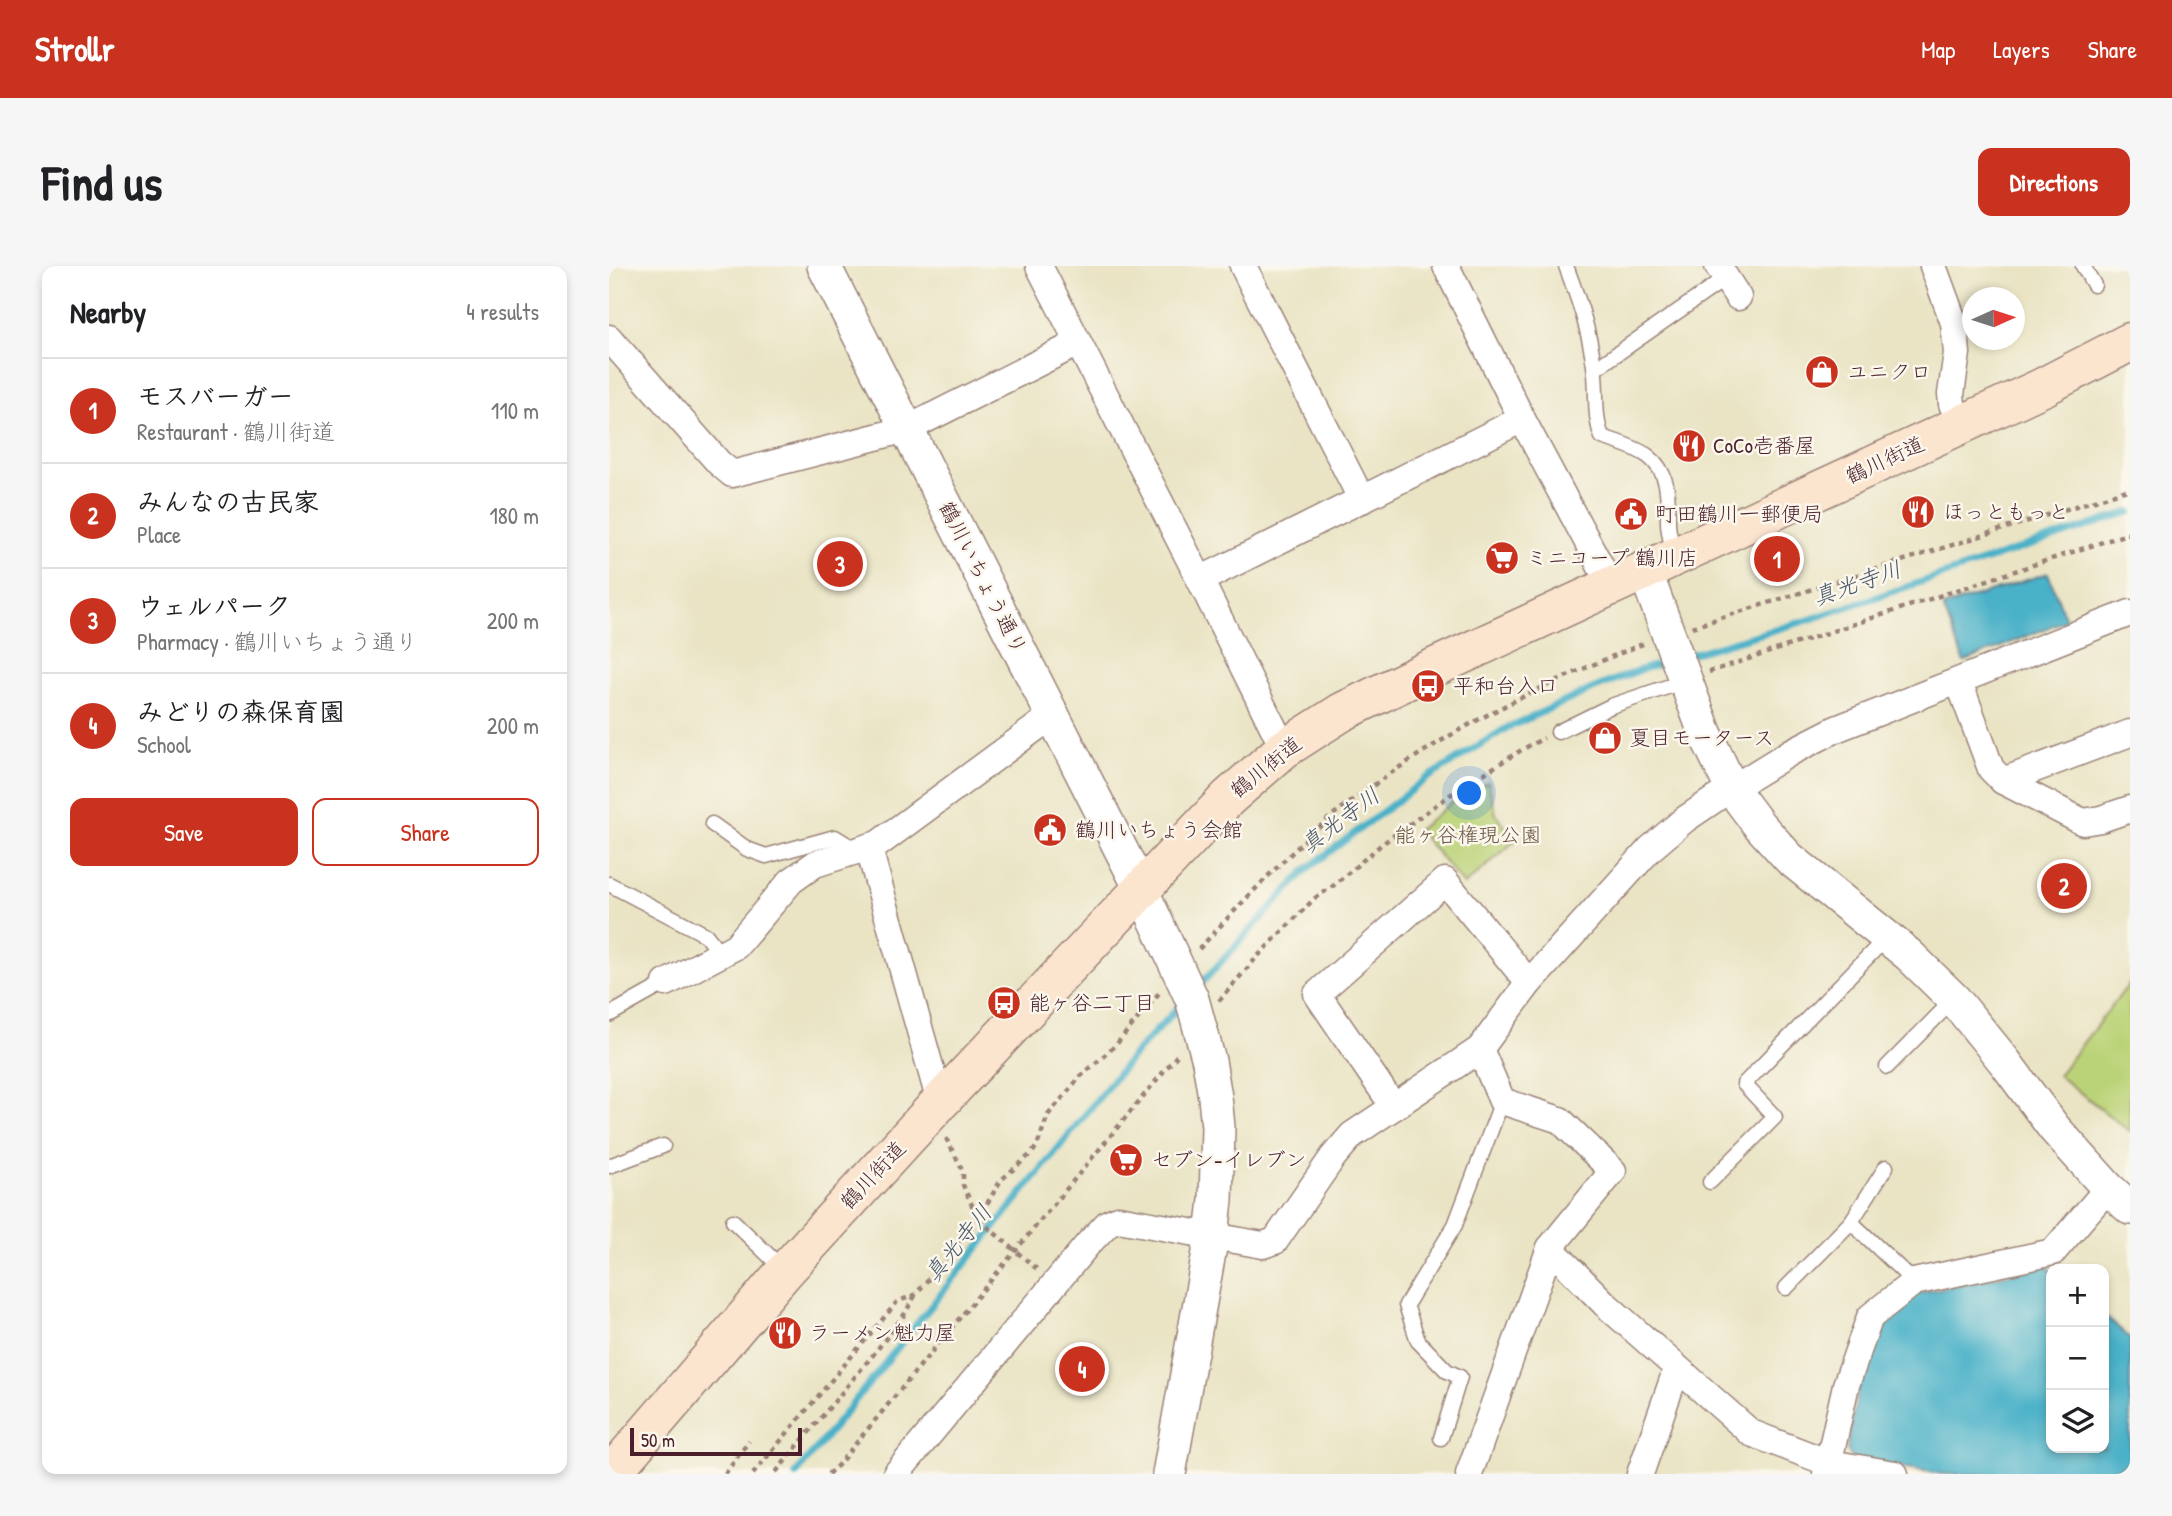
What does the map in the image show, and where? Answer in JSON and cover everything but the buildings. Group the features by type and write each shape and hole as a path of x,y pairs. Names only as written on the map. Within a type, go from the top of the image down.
{"main road":[{"name":"鶴川街道","path":"611,1474 785,1271 940,1102 1228,797 1284,749 1342,712 2043,387 2130,342"}],"street":[{"name":"鶴川いちょう通り","path":"824,266 1142,890 1174,983 1200,1023 1214,1089 1218,1127 1216,1200 1212,1236 1168,1474"},
{"path":"1038,266 1284,749"},
{"path":"1243,266 1362,500"},
{"path":"1446,266 1611,586"},
{"path":"1933,266 1954,323 1957,353 1951,394 1952,404 1961,425"},
{"path":"609,338 719,463 732,474 907,429 1077,343"},
{"path":"1200,580 1523,419"},
{"path":"1660,564 1670,637 1693,675 1706,733 1732,789 1759,825 1789,858 1909,955 1954,999 2054,1128 2119,1198 2053,1252 1914,1282 1870,1317 1846,1385 1827,1469"},
{"path":"897,1474 1108,1223 1118,1219 1263,1245 1275,1241 1345,1142 1480,1049 1529,983 1650,849 1684,820 1791,752 1836,729 2130,613"},
{"path":"1959,682 1991,769 2003,781 2084,821 2101,819 2130,809"},
{"path":"666,984 736,946 791,881 815,863 878,844 1053,715"},
{"path":"2003,781 2130,733"},
{"path":"864,850 940,1102"},
{"path":"1394,1107 1317,994 1445,881 1529,983"},
{"path":"1469,1474 1550,1248 1613,1171 1560,1120 1502,1101 1480,1049"},
{"path":"1550,1248 1605,1304 1751,1433 1827,1469 1895,1474"},
{"path":"1640,1474 1677,1368"}],"lane":[{"path":"1566,266 1584,313 1595,369 1598,426 1602,437 1647,456 1660,469 1666,482 1668,525 1660,564"},
{"path":"2083,266 2094,285"},
{"path":"1595,369 1728,280"},
{"path":"1558,732 1611,706 1693,675"},
{"path":"712,824 747,849 766,856 835,837 864,850"},
{"path":"609,884 706,935 720,953"},
{"path":"1710,1182 1775,1117 1744,1084 1887,937"},
{"path":"609,1015 666,984"},
{"path":"1887,1067 1954,999"},
{"path":"1441,1438 1460,1377 1447,1371 1418,1341 1406,1305 1455,1226 1502,1101"},
{"path":"609,1167 663,1146"},
{"path":"1786,1288 1851,1222 1886,1167"},
{"path":"733,1221 785,1271"},
{"path":"1851,1222 1914,1282"}],"path":[{"path":"1199,950 1253,891 1336,813 1453,733 1506,705 1594,664 1670,637 2130,489"},
{"path":"1693,675 2130,533"},
{"path":"828,1474 1015,1251 1200,1023 1257,957 1315,898 1382,844 1450,795 1523,749 1558,732"},
{"path":"776,1472 873,1355 904,1315 916,1294 978,1219 1001,1180 1037,1146 1048,1115 1081,1076 1115,1045 1174,983"},
{"path":"940,1102 946,1137 964,1171 963,1185 978,1219 1055,1284"},
{"path":"753,1474 897,1302 916,1294"},
{"path":"726,1474 749,1441"}],"green space":[{"name":"能ヶ谷権現公園","path":"1488,782 1496,814 1515,841 1464,885 1418,830 1451,803"},
{"path":"2130,983 2130,1132 2058,1075"}],"water":[{"path":"2048,573 2066,620 1964,662 1943,607"},
{"path":"2046,1266 2046,1453 2109,1453 2109,1319 2130,1338 2130,1461 2107,1474 1943,1474 1853,1459 1847,1450 1865,1352 1876,1323 1904,1296"}],"waterway":[{"name":"真光寺川","path":"1684,656 1805,621 2130,512"},
{"name":"真光寺川","path":"1197,988 1307,869 1426,779 1505,729 1590,690 1670,661"},
{"name":"真光寺川","path":"796,1474 1130,1059 1184,1001"}],"place":[{"name":"ユニクロ","path":"1822,372"},
{"name":"CoCo壱番屋","path":"1689,446"},
{"name":"ほっともっと","path":"1918,512"},
{"name":"町田鶴川一郵便局","path":"1631,514"},
{"name":"ミニコープ 鶴川店","path":"1502,558"},
{"name":"モスバーガー","path":"1777,559"},
{"name":"ウェルパーク","path":"840,564"},
{"name":"平和台入口","path":"1428,686"},
{"name":"夏目モータース","path":"1605,738"},
{"name":"鶴川いちょう会館","path":"1050,830"},
{"name":"みんなの古民家","path":"2064,886"},
{"name":"能ヶ谷二丁目","path":"1004,1003"},
{"name":"セブン-イレブン","path":"1126,1160"},
{"name":"ラーメン魁力屋","path":"785,1333"},
{"name":"みどりの森保育園","path":"1082,1369"}]}
